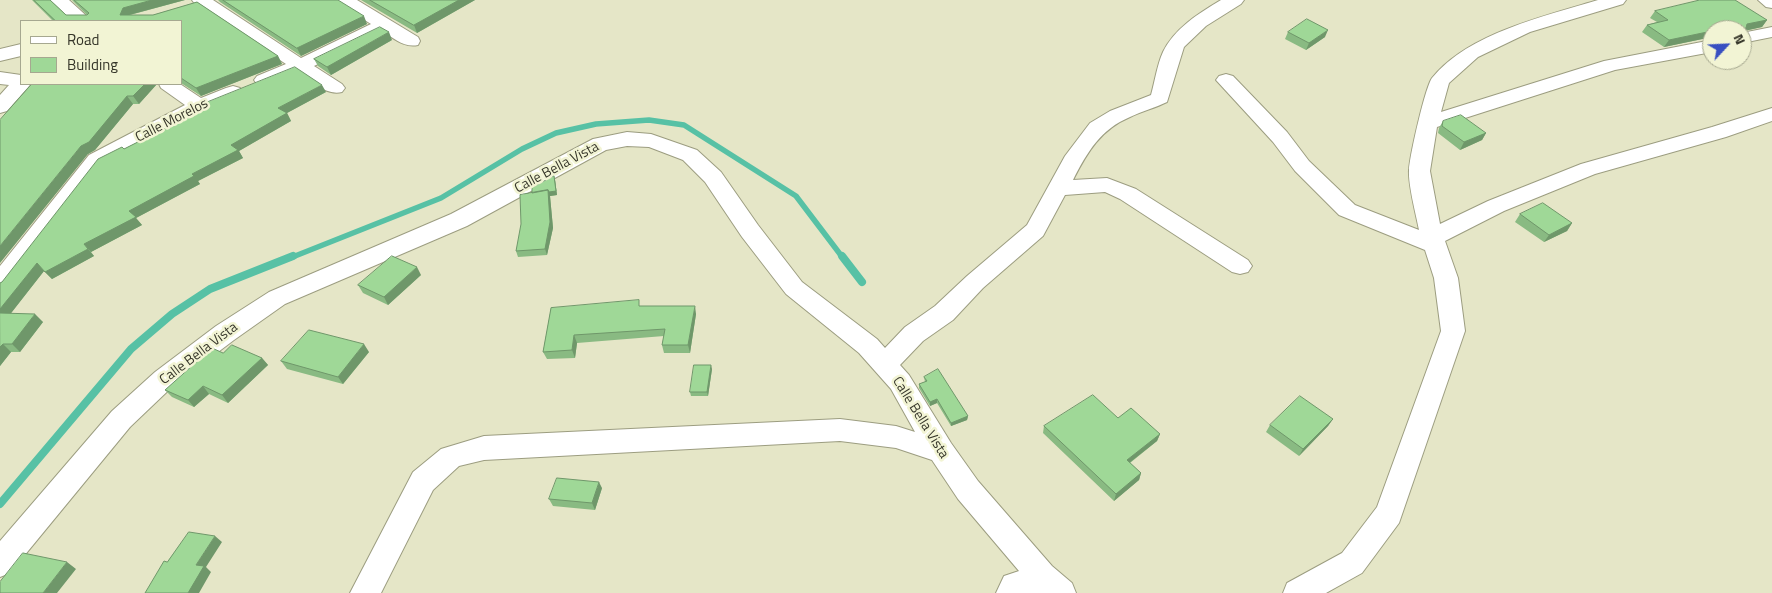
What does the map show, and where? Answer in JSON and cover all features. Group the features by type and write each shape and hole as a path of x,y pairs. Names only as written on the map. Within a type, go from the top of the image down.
{"street":[{"path":"59,0 82,20"},
{"path":"345,0 411,41"},
{"path":"885,364 914,334 944,313 975,282 1035,230 1082,144 1099,126 1115,115 1160,98 1166,71 1173,50 1178,42 1198,22 1235,0"},
{"path":"1298,593 1352,563 1389,514 1453,331 1446,278 1434,242 1419,171 1428,123 1440,81 1471,53 1524,28 1618,0"},
{"path":"1767,0 1772,3"},
{"path":"200,3 335,88"},
{"name":"Calle Morelos","path":"0,284 96,160 199,106 299,66 385,24"},
{"path":"1752,36 1772,32"},
{"path":"1428,123 1611,65 1702,48"},
{"path":"0,78 14,79 20,85 0,107"},
{"path":"1226,80 1280,137 1302,166 1347,210 1434,242"},
{"path":"169,85 199,106"},
{"path":"1434,242 1496,206 1588,169 1719,132 1772,114"},
{"name":"Calle Bella Vista","path":"0,563 121,419 164,379 277,298 459,220 600,144 627,139 651,141 690,155 713,177 794,288 868,346 900,382 941,452 968,490 1051,584"},
{"path":"1058,188 1106,185 1128,194 1240,266"},
{"path":"366,593 423,481 451,457 484,448 840,430 896,437 941,452"},
{"path":"1010,593 1015,586 1051,584"}],"building":[{"path":"34,0 50,0 66,15 87,15 89,13 74,0 152,0 123,8 120,15 153,15 197,2 278,56 196,88 182,79 182,20 55,20"},
{"path":"223,0 338,0 364,16 297,48"},
{"path":"370,0 459,0 414,25"},
{"path":"1700,0 1735,0 1767,20 1752,23 1752,20 1702,20 1702,33 1669,40 1647,25 1668,20 1655,11"},
{"path":"1307,19 1328,30 1309,43 1288,32"},
{"path":"380,27 389,32 327,67 314,59"},
{"path":"295,67 322,85 278,108 287,113 231,145 238,150 192,174 194,176 129,211 136,217 84,244 88,249 45,272 37,263 0,309 0,283 98,159 122,147 124,149 207,107 203,104"},
{"path":"31,85 144,85 133,96 127,96 89,142 81,146 0,246 0,120"},
{"path":"1461,115 1486,133 1464,142 1442,126 1443,121"},
{"path":"554,176 556,191 549,192 548,190 532,193 532,188"},
{"path":"548,190 550,222 545,249 516,251 521,224 520,195"},
{"path":"1543,203 1572,223 1549,235 1520,214"},
{"path":"392,256 417,267 384,297 358,285"},
{"path":"639,300 639,306 695,306 688,345 662,345 665,329 574,335 572,350 543,352 551,308"},
{"path":"0,313 35,314 12,344 3,344 0,347"},
{"path":"309,330 364,344 338,377 281,361"},
{"path":"232,345 262,358 222,395 203,386 188,400 165,390 212,348 223,353"},
{"path":"694,365 711,365 707,392 690,392"},
{"path":"938,369 968,416 951,423 937,399 930,402 919,384 927,381 924,377"},
{"path":"1093,395 1118,418 1131,408 1160,434 1127,460 1141,473 1116,494 1044,426"},
{"path":"1300,396 1333,419 1303,449 1270,425"},
{"path":"557,478 599,482 592,503 549,499"},
{"path":"189,532 215,536 196,565 204,566 188,593 145,593 164,561 167,562"},
{"path":"23,553 67,562 43,593 0,593 0,582"}],"waterway":[{"path":"290,258 441,198 522,149 556,133 596,124 649,120 684,125 796,196 843,258"},
{"path":"0,504 131,349 172,314 210,289 293,256"},
{"path":"842,256 862,282"}]}
